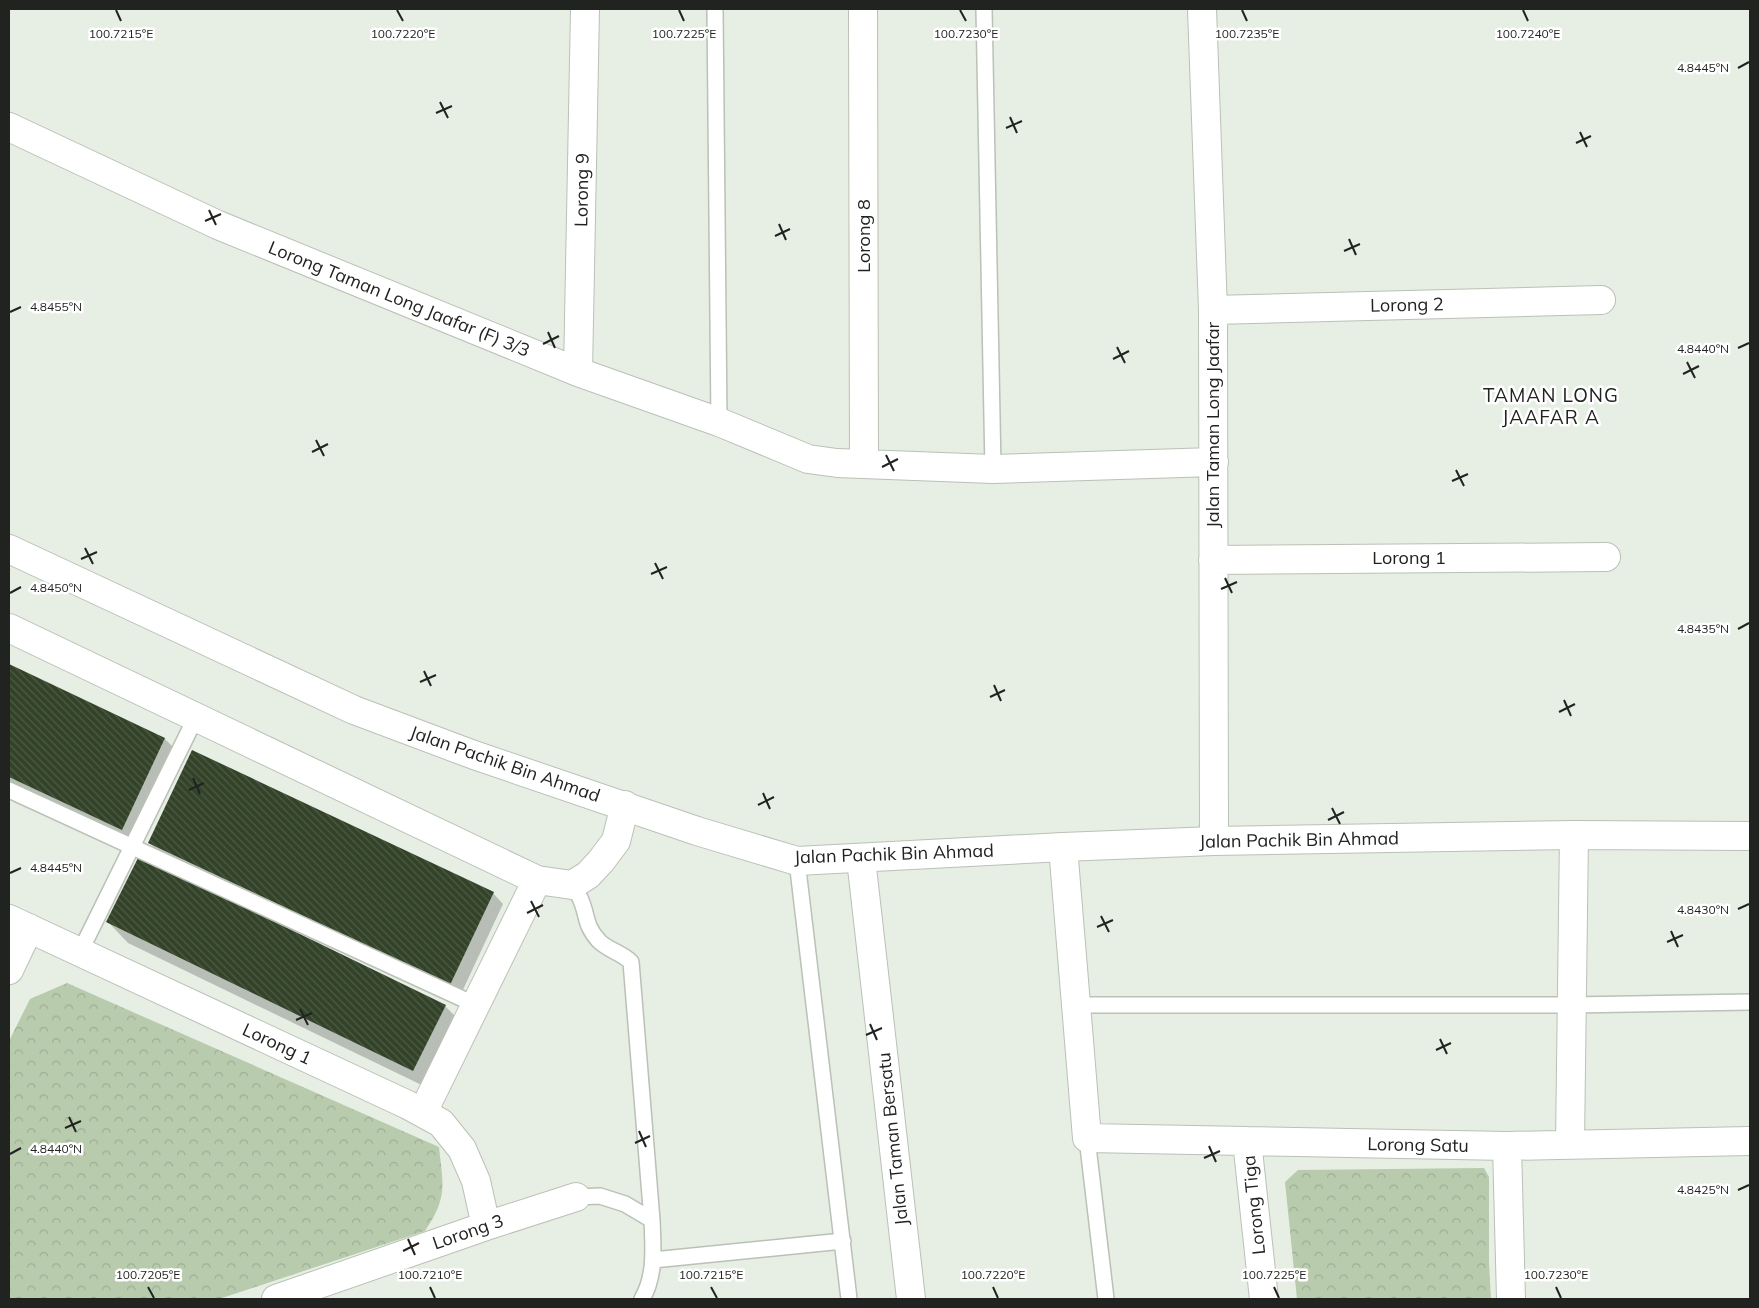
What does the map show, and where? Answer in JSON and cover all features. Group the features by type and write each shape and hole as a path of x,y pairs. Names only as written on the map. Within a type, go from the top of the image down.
{"street":[{"name":"Lorong 9","path":"578,372 585,9"},
{"name":"Lorong 8","path":"863,9 864,463"},
{"name":"Jalan Taman Long Jaafar","path":"1202,9 1213,310 1214,841"},
{"name":"Lorong Taman Long Jaafar (F) 3/3","path":"9,127 218,225 578,372 719,422 808,459 837,463 993,468 1214,462"},
{"name":"Lorong 2","path":"1213,310 1601,300"},
{"name":"Jalan Pachik Bin Ahmad","path":"9,549 354,710 474,756 625,805 697,831 797,861 1214,841 1574,835 1750,836"},
{"name":"Lorong 1","path":"1213,560 1606,557"},
{"path":"9,628 537,880 572,885 588,876 616,841 625,805"},
{"path":"1570,1144 1574,835"},
{"path":"1063,847 1087,1138"},
{"name":"Jalan Taman Bersatu","path":"861,859 911,1299"},
{"path":"424,1112 537,880"},
{"name":"Lorong 1","path":"19,924 424,1112 441,1123 462,1148 476,1181 486,1226"},
{"path":"9,970 19,924"},
{"name":"Lorong Satu","path":"1087,1138 1507,1146 1750,1141"},
{"name":"Lorong Tiga","path":"1247,1141 1264,1299"},
{"path":"1507,1146 1511,1299"},
{"name":"Lorong 3","path":"276,1299 486,1226 576,1197"}],"lane":[{"path":"715,9 719,422"},
{"path":"984,9 993,468"},
{"path":"80,952 196,717"},
{"path":"9,790 476,1005"},
{"path":"797,861 849,1299"},
{"path":"572,885 580,899 591,932 600,942 624,955 631,962 652,1220 653,1260 646,1292 642,1299"},
{"path":"1077,1005 1572,1005 1750,1002"},
{"path":"1087,1138 1106,1299"},
{"path":"576,1197 600,1196 625,1204 652,1220"},
{"path":"653,1260 843,1241"}],"green space":[{"path":"67,983 439,1147 442,1171 441,1200 425,1231 219,1299 9,1299 9,1041 30,999"},
{"path":"1484,1168 1489,1177 1491,1299 1297,1299 1285,1182 1298,1170"}],"building":[{"path":"9,664 165,738 122,830 9,777"},
{"path":"192,750 494,892 450,985 148,843"},
{"path":"139,856 446,1005 413,1071 106,922"}],"district":[{"name":"TAMAN LONG JAAFAR A","path":"1551,406"}]}
